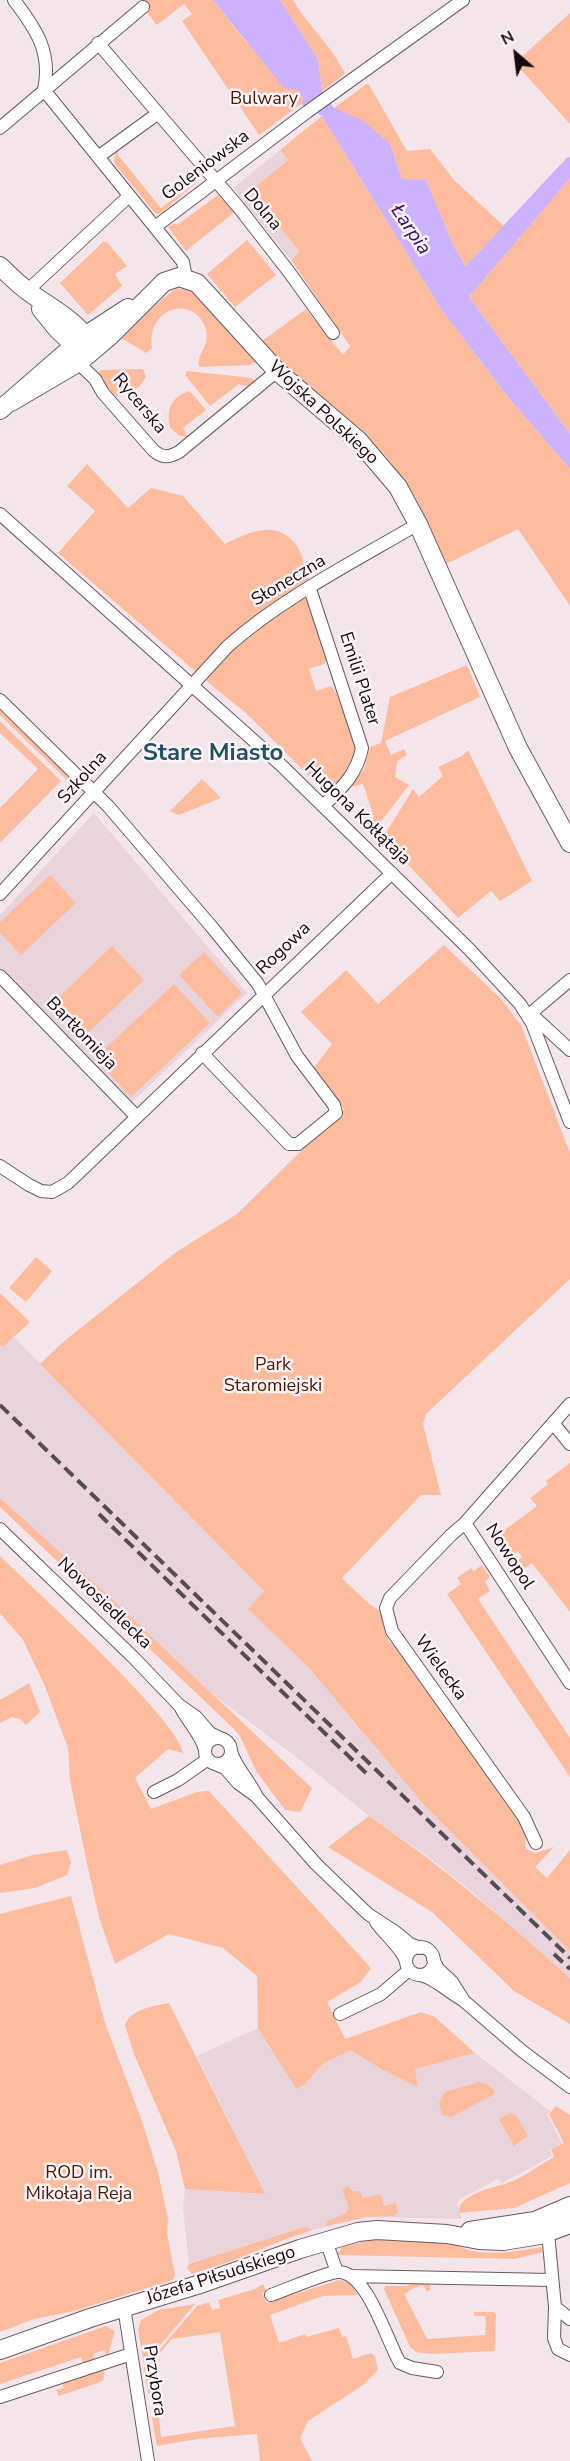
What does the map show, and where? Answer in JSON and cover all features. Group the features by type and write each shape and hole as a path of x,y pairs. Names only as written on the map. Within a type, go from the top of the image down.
{"street":[{"path":"14,0 41,42 47,75 44,90"},
{"name":"Goleniowska","path":"155,228 307,112 463,0"},
{"path":"0,128 143,7"},
{"name":"Dolna","path":"98,43 214,182 240,209 290,272 333,333"},
{"name":"Wojska Polskiego","path":"44,90 183,262 186,278 199,286 277,371 358,440 398,487 418,524 518,748 570,843"},
{"path":"98,158 157,114"},
{"path":"27,291 129,196"},
{"path":"0,266 82,349"},
{"path":"6,406 168,280 186,278"},
{"path":"6,406 57,360 82,349"},
{"name":"Rycerska","path":"82,349 153,450 165,457 179,452 277,371"},
{"name":"Hugona Kołłątaja","path":"0,514 323,806 456,935 530,1014 570,1050"},
{"name":"Słoneczna","path":"193,687 228,646 273,610 418,524"},
{"name":"Emilii Plater","path":"310,588 362,748 356,770 340,791 323,806"},
{"name":"Szkolna","path":"0,894 193,687"},
{"path":"0,700 94,792 211,926 264,994 297,1056 336,1109 332,1118 294,1146 202,1053"},
{"name":"Rogowa","path":"0,1166 41,1191 52,1192 68,1183 392,873"},
{"name":"Bartłomieja","path":"0,976 136,1116"},
{"path":"530,1014 570,980"},
{"name":"Hugona Kołłątaja","path":"520,1004 532,1023 566,1094 570,1122"},
{"name":"Nowopol","path":"570,1404 465,1523 570,1683"},
{"path":"553,1424 570,1444"},
{"name":"Wielecka","path":"465,1523 451,1534 390,1598 386,1608 392,1631 524,1816 536,1843"},
{"name":"Nowosiedlecka","path":"0,1528 179,1705 210,1733 228,1742 234,1760 246,1776 256,1796"},
{"name":"Nowosiedlecka","path":"179,1705 201,1740 209,1758 225,1767 238,1783 256,1796 322,1870 375,1921 412,1968 430,1977 446,1991 464,2001 522,2051 570,2087"},
{"path":"209,1758 209,1740 220,1738"},
{"path":"154,1792 178,1780 209,1758 226,1761 231,1751"},
{"name":"Nowosiedlecka","path":"375,1921 394,1931 411,1945 429,1951 438,1969 452,1982 464,2001"},
{"path":"412,1968 411,1951 420,1948"},
{"path":"340,2014 381,1994 412,1968 430,1970 433,1959"},
{"name":"Józefa Piłsudskiego","path":"447,2234 524,2224 551,2216 570,2206"},
{"name":"Józefa Piłsudskiego","path":"0,2350 326,2241 371,2230 447,2234 498,2241 523,2239 548,2233 570,2224"},
{"path":"548,2233 555,2307 555,2343 558,2349 570,2355"},
{"path":"326,2241 337,2272"},
{"path":"272,2295 337,2272 352,2276 551,2280"},
{"path":"352,2276 365,2290 400,2362 412,2368 437,2372"},
{"name":"Przybora","path":"124,2307 148,2461"},
{"path":"555,2307 570,2319"},
{"path":"0,2397 131,2354"}],"shaded area":[{"path":"280,150 288,160 250,191 301,253 291,260 233,188"},
{"path":"94,813 247,993 132,1102 0,967 0,915"},
{"path":"14,1337 265,1592 248,1609 309,1668 424,1805 570,1951 570,1978 464,1885 369,1816 299,1759 214,1695 0,1498 0,1345 3,1347"},
{"path":"258,2028 296,2089 304,2085 324,2063 351,2049 381,2069 418,2086 414,2069 475,2053 550,2111 547,2114 562,2143 550,2149 552,2156 502,2184 498,2179 460,2199 457,2203 462,2219 366,2217 312,2230 304,2227 189,2264 183,2208 185,2189 264,2194 197,2056"}],"green space":[{"name":"Bulwary","path":"144,0 213,0 247,43 298,90 303,98 301,104 259,135 182,21 192,14 184,4 157,25 139,3"},
{"path":"280,0 293,0 334,55 345,74 322,91 318,59"},
{"path":"570,13 570,124 515,63"},
{"path":"368,83 407,151 430,149 454,180 504,226 466,266 454,247 426,180 402,179 390,144 334,108"},
{"path":"322,116 441,309 508,397 570,469 570,606 518,529 446,564 418,502 407,483 383,453 362,430 300,380 262,341 306,309 343,355 350,346 291,260 300,252 250,191 288,160 280,150"},
{"path":"119,147 118,155 161,208 197,182 160,214 155,213 114,163"},
{"path":"570,178 570,434 469,297"},
{"path":"218,195 236,211 186,251 168,227 175,223 177,225"},
{"path":"247,240 276,275 235,307 207,274"},
{"path":"103,242 107,242 127,266 115,274 122,286 88,315 60,283"},
{"path":"176,288 195,292 257,361 250,365 199,367 207,333 199,317 190,311 181,309 171,310 156,323 152,334 152,348 146,353 118,336"},
{"path":"143,369 146,377 139,387 115,396 97,374 101,370"},
{"path":"187,371 252,378 256,382 249,387 239,384 210,406 185,375"},
{"path":"190,391 206,410 183,428 188,437 180,436 170,428 171,405 178,396"},
{"path":"87,464 128,508 151,488 183,496 225,544 256,531 266,530 284,534 300,551 331,653 324,664 309,669 316,691 331,686 342,703 352,729 357,758 329,796 246,713 58,553 95,511 67,486"},
{"path":"467,665 480,697 385,741 391,755 404,749 407,755 397,761 395,777 409,785 379,824 375,837 364,827 374,817 363,784 353,787 351,784 364,769 370,747 381,743 390,697"},
{"path":"0,708 75,782 72,785 0,715"},
{"path":"0,721 61,781 0,843 0,808 38,769 0,733"},
{"path":"468,750 532,881 500,901 491,891 458,918 386,841 387,831 413,789 419,797 443,776 438,767 462,756"},
{"path":"202,779 221,798 179,815 170,811"},
{"path":"50,875 76,903 21,955 0,933 0,922"},
{"name":"Park Staromiejski","path":"444,945 500,998 521,1025 570,1153 570,1279 426,1414 423,1424 441,1495 421,1495 342,1578 368,1603 380,1611 389,1642 396,1647 524,1825 526,1849 535,1853 554,1847 535,1867 547,1878 570,1850 570,1951 424,1805 309,1668 248,1609 264,1591 40,1364 63,1342 175,1253 237,1214 344,1109 313,1069 332,1044 301,1012 346,970 378,1004"},
{"path":"112,946 144,980 88,1033 56,1000"},
{"path":"204,952 242,993 218,1017 179,975"},
{"path":"174,984 210,1023 131,1097 95,1058"},
{"path":"36,1257 52,1271 26,1302 9,1288"},
{"path":"0,1293 30,1322 3,1347 0,1345"},
{"path":"570,1463 570,1612 532,1563 520,1572 513,1563 522,1557 518,1551 509,1558 494,1538 537,1506 530,1498 548,1484 546,1481"},
{"path":"0,1498 102,1590 312,1788 300,1812 285,1810 256,1771 240,1736 234,1729 0,1507"},
{"path":"0,1556 102,1654 157,1712 175,1736 183,1753 168,1749 135,1778 151,1809 197,1792 209,1791 371,1968 361,1982 327,2002 345,2039 421,2012 435,2017 475,2053 415,2069 418,2087 381,2069 351,2050 324,2063 304,2085 296,2089 258,2028 257,1976 223,1948 169,1934 115,1964 99,1917 86,1859 70,1780 68,1748 44,1684 23,1640 0,1613"},
{"path":"482,1565 490,1577 485,1582 490,1591 478,1599 570,1738 570,1777 447,1594 461,1584 457,1578 471,1568 474,1571"},
{"path":"29,1683 40,1712 26,1725 20,1719 12,1717 0,1723 0,1700"},
{"path":"369,1816 472,1894 570,1978 570,2024 514,1991 432,1912 328,1847"},
{"path":"67,1850 71,1863 67,1875 35,1888 0,1893 0,1865 33,1855"},
{"name":"ROD im. Mikołaja Reja","path":"71,1896 105,2023 142,2121 158,2172 168,2219 167,2234 175,2275 173,2280 74,2311 34,2319 0,2332 0,1914"},
{"path":"169,2003 265,2194 185,2189 176,2151 134,2054 125,2025 137,2012"},
{"path":"479,2082 487,2084 495,2091 493,2095 451,2117 442,2115 439,2103 445,2092"},
{"path":"556,2106 570,2115 570,2183 514,2208 459,2213 460,2205 466,2199 513,2181 554,2157 551,2149 564,2143 549,2114"},
{"path":"510,2113 517,2116 528,2136 514,2146 499,2119"},
{"path":"348,2186 353,2192 360,2191 363,2198 381,2194 384,2206 396,2203 398,2213 393,2216 366,2217 326,2226 327,2221 345,2214 349,2208 342,2189"},
{"path":"304,2227 312,2230 192,2274 187,2268 189,2264"},
{"path":"377,2239 454,2244 485,2252 509,2252 541,2247 543,2252 515,2259 337,2255 343,2246"},
{"path":"339,2280 351,2283 357,2295 323,2296 270,2315 279,2343 305,2334 306,2337 339,2328 342,2337 346,2336 353,2359 371,2353 375,2356 378,2370 363,2385 308,2421 300,2438 312,2461 260,2461 257,2434 197,2439 157,2446 152,2418 158,2408 161,2437 235,2426 220,2332 172,2339 151,2363 156,2395 148,2393 144,2368 197,2306 209,2302 212,2310 220,2308 218,2300 255,2289 263,2284 266,2291 262,2293 266,2303"},
{"path":"411,2281 429,2283 431,2289 427,2292 423,2285 404,2294 427,2339 485,2335 485,2316 474,2316 474,2312 494,2312 496,2314 495,2351 431,2354 416,2352 410,2347 384,2289 386,2286 408,2286"},
{"path":"195,2304 144,2364 138,2330 141,2320 159,2310"},
{"path":"106,2326 115,2331 107,2358 104,2350 93,2354 95,2362 84,2366 81,2357 0,2384 0,2363"},
{"path":"105,2368 103,2380 59,2396 56,2390 64,2388 62,2383"}],"water":[{"name":"Łarpia","path":"213,0 280,0 318,59 322,91 334,108 362,120 390,144 402,179 426,180 454,247 466,266 560,165 570,170 570,178 469,297 570,434 570,469 508,397 441,309 322,116 301,104 303,98 298,90 284,88"}],"waterway":[{"path":"566,168 570,163"}],"railway":[{"path":"0,1405 570,1958"},
{"path":"99,1514 368,1775"},
{"path":"554,1954 570,1969"}],"district":[{"name":"Stare Miasto","path":"213,754"}]}
